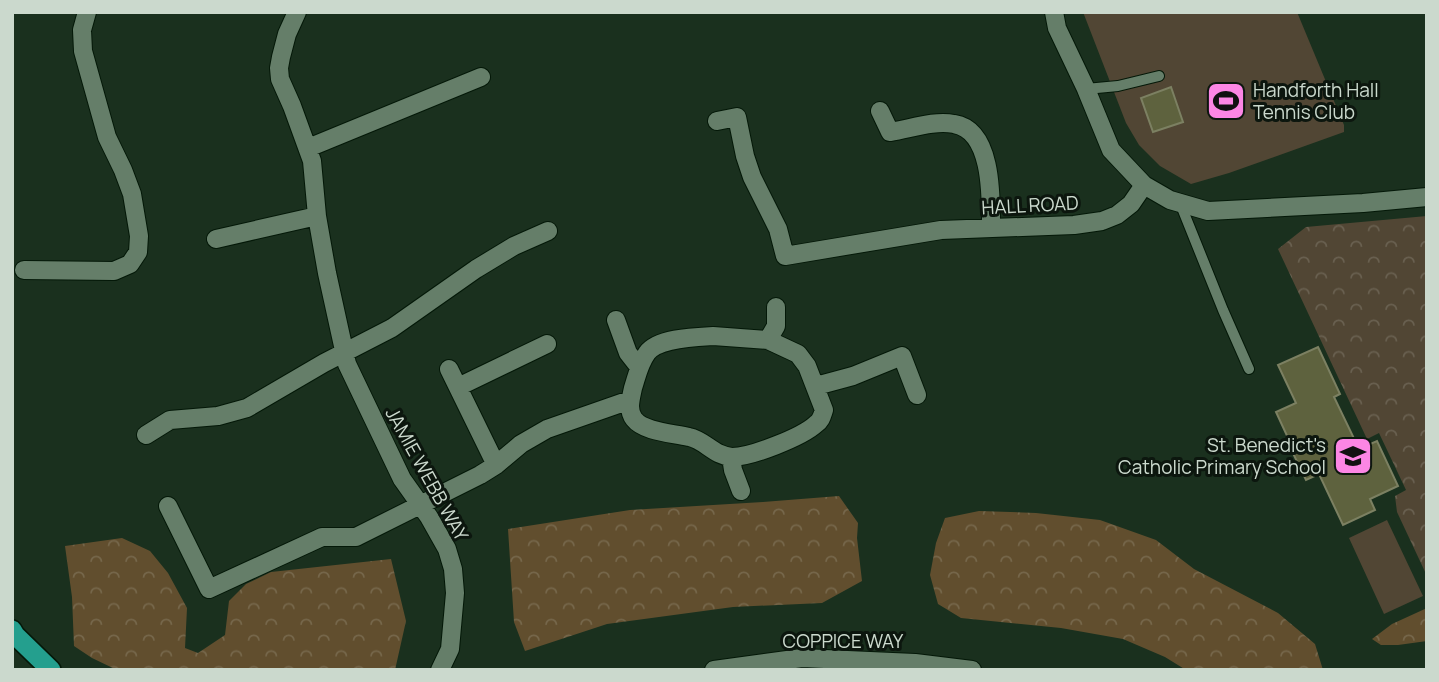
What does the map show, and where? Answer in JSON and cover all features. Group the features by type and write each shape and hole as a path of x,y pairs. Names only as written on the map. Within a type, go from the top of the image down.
{"highway":[{"path":"12,630 51,670"}],"street":[{"path":"24,270 114,271 130,264 138,252 139,236 132,194 107,137 83,51 82,30 87,12"},
{"name":"JAMIE WEBB WAY","path":"297,12 287,34 279,68 284,89 308,148 327,273 346,359 397,468 447,549 453,569 455,593 450,649 440,670"},
{"path":"1054,12 1057,28 1111,150 1144,186 1170,200 1208,211 1427,197"},
{"path":"308,148 481,77"},
{"path":"880,111 890,132 934,124 953,123 967,127 978,140 986,160 991,228"},
{"name":"HALL ROAD","path":"717,121 737,117 744,156 778,229 785,256 941,230 1074,225 1102,221 1117,215 1131,204 1144,186"},
{"path":"216,239 317,216"},
{"path":"146,435 170,420 218,416 247,408 346,359 476,270 514,246 548,231"},
{"path":"768,340 776,326 776,307"},
{"path":"615,320 628,353 639,367"},
{"path":"713,336 768,340 798,354 807,366 824,410 820,422 802,435 751,454 731,457 714,452 695,438 645,428 635,420 630,412 630,400 639,367 648,351 683,338 713,336"},
{"path":"458,387 547,344"},
{"path":"816,386 853,376 902,356 917,395"},
{"path":"449,369 496,465"},
{"path":"168,506 209,589 322,537 356,537 496,465 521,443 547,429 630,400"},
{"path":"731,457 741,491"},
{"name":"JAMIE WEBB WAY","path":"450,649 456,670"},
{"name":"COPPICE WAY","path":"714,670 802,664 915,663 972,670"}],"lane":[{"path":"1086,89 1118,86 1159,76"},
{"path":"1180,202 1249,369"}],"green space":[{"name":"Handforth Hall Tennis Club","path":"1083,12 1297,12 1344,125 1344,132 1191,184 1160,166 1139,145 1126,123"},
{"path":"1427,216 1427,576 1397,512 1395,496 1406,490 1379,433 1367,439 1278,249 1306,227"},
{"path":"839,496 858,523 862,581 822,603 733,607 607,624 525,651 514,622 508,529 630,510"},
{"path":"979,511 1036,513 1100,520 1156,540 1194,569 1278,613 1315,644 1323,670 1186,670 1165,657 1123,639 1061,628 961,618 938,604 930,575 936,543 945,518"},
{"path":"1387,520 1423,596 1384,614 1349,538"},
{"path":"122,538 150,551 168,573 187,608 185,648 198,653 225,635 229,601 246,584 271,572 391,559 406,621 395,670 117,670 92,658 74,646 72,597 65,546"},
{"path":"1427,608 1427,641 1381,645 1372,639 1392,624"}],"building":[{"path":"1171,87 1183,122 1153,132 1141,98"},
{"path":"1318,347 1340,394 1334,397 1359,449 1377,441 1398,486 1370,499 1375,510 1343,525 1319,474 1306,480 1276,412 1296,403 1278,365"}],"place":[{"name":"Handforth Hall Tennis Club","path":"1226,101"},
{"name":"St. Benedict's Catholic Primary School","path":"1353,456"}]}
